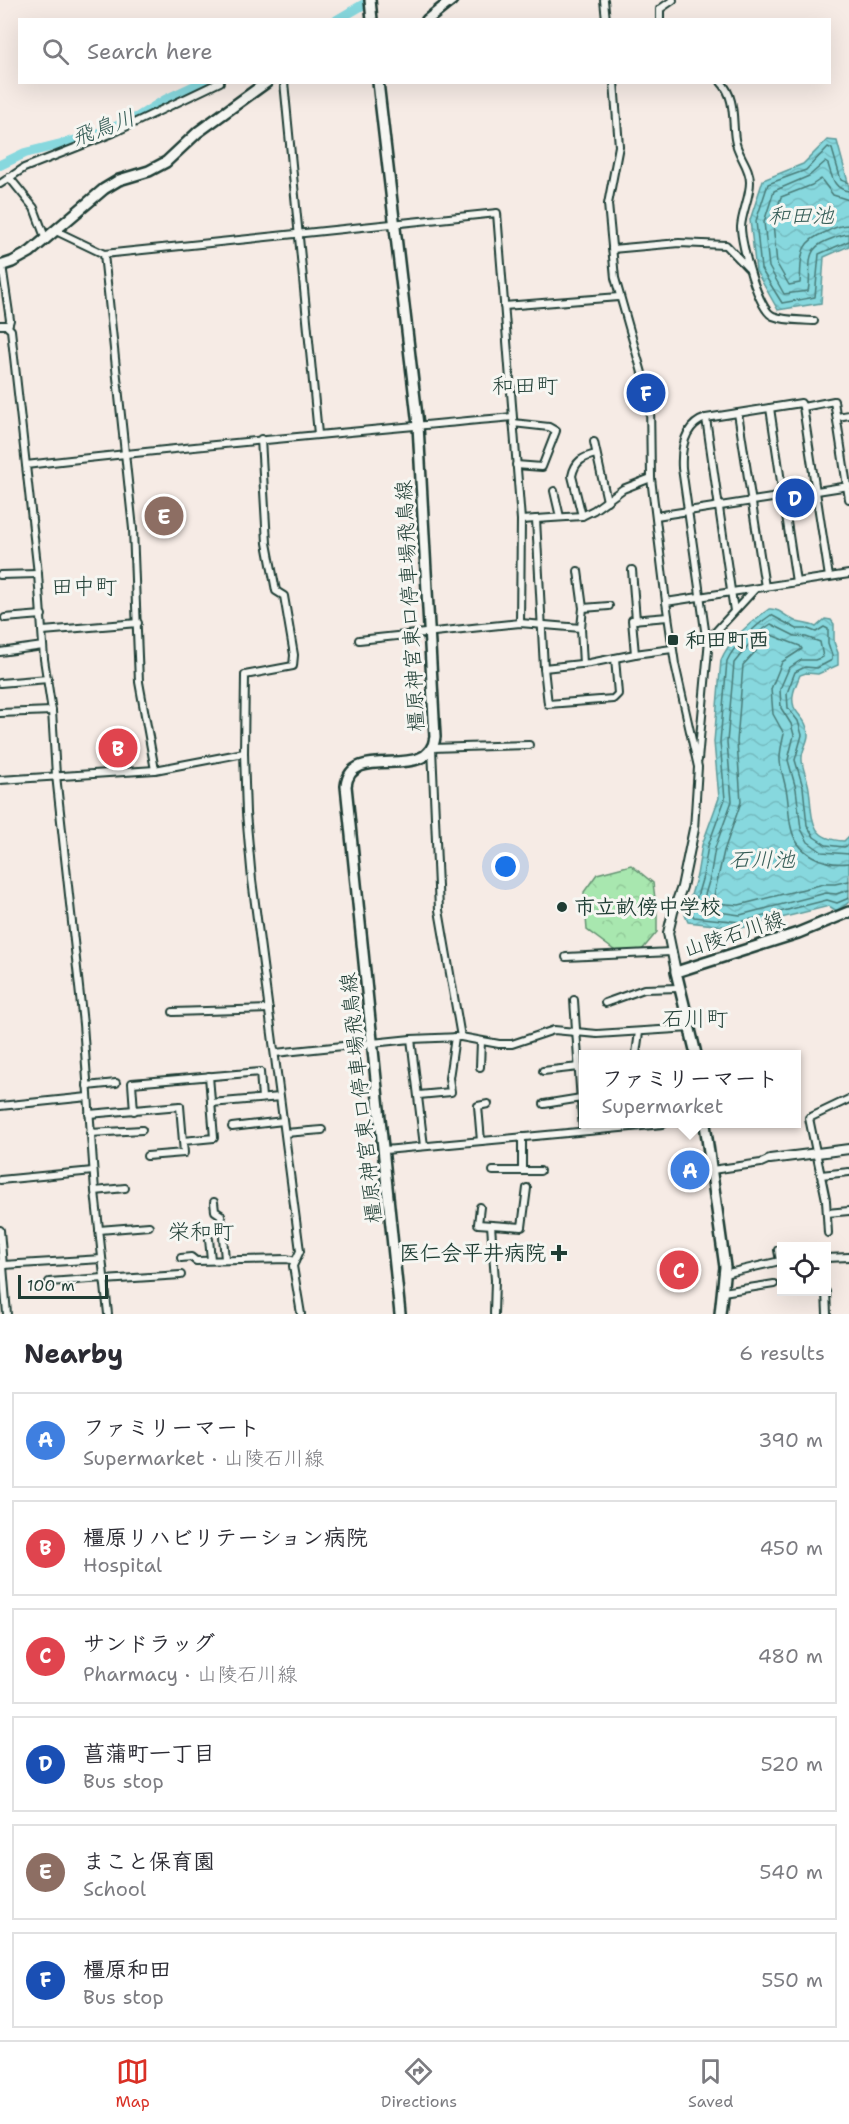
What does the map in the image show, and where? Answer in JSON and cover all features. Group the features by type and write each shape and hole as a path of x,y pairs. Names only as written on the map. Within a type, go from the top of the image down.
{"main road":[{"path":"370,0 371,17"},
{"path":"430,18 452,0"},
{"path":"1,265 30,252 104,189 119,180 150,171 166,162 198,132 264,84"},
{"name":"橿原神宮東口停車場飛鳥線","path":"378,84 418,425 435,737 432,748 425,756 415,760 360,765 351,772 347,782 400,1314"},
{"name":"山陵石川線","path":"695,1050 676,972 798,933 849,912"},
{"path":"706,1128 724,1274 720,1314"}],"street":[{"path":"604,0 606,18"},
{"path":"660,18 660,9 673,0"},
{"path":"0,183 24,168 113,133 216,84"},
{"path":"284,84 318,434"},
{"path":"614,84 619,146 608,204 612,249 619,297 650,401 651,478 672,650 698,766"},
{"path":"722,84 731,98 735,141 748,168 750,183 741,228 748,269 764,309 771,316 814,321"},
{"path":"8,177 34,208 46,240"},
{"path":"56,231 104,254 496,213 521,520 520,623"},
{"path":"612,249 680,243 726,245 748,269"},
{"path":"104,254 133,529 139,682 155,770"},
{"path":"1,265 10,320 8,327"},
{"path":"504,306 619,297"},
{"path":"0,325 6,325 11,330 38,574 43,646 83,1024 93,1171 108,1314"},
{"path":"803,407 834,402 849,499"},
{"path":"676,972 668,933 682,887 694,829 709,639 705,630 700,597 681,453 684,438 700,420 801,403 829,577"},
{"path":"770,408 796,582"},
{"path":"738,413 765,587"},
{"path":"837,417 849,415"},
{"path":"706,418 734,611"},
{"path":"26,465 261,439 418,425 512,420 549,427 556,431 542,467 516,465"},
{"path":"261,439 270,564 276,591 284,596 294,655 293,666 245,675 246,813 259,944 300,1251 293,1266 301,1314"},
{"path":"594,442 607,501"},
{"path":"582,516 572,476 573,471 578,461 596,454"},
{"path":"521,520 582,516 622,489 651,478"},
{"path":"656,516 848,486"},
{"path":"554,491 560,517"},
{"path":"536,519 548,704 613,699 618,694 615,658"},
{"path":"632,570 636,620"},
{"path":"578,571 583,608 581,628 583,664"},
{"path":"0,575 38,574"},
{"path":"666,602 849,574"},
{"path":"709,639 756,588"},
{"path":"583,608 609,606"},
{"path":"5,618 42,615"},
{"path":"635,654 632,620 668,617"},
{"path":"43,631 138,623"},
{"path":"359,640 520,623 581,628"},
{"path":"0,652 43,646"},
{"path":"544,668 672,650"},
{"path":"0,683 48,679"},
{"path":"0,713 51,711"},
{"path":"419,1095 451,1092 449,1078 458,1037 439,910 432,748 529,745"},
{"path":"0,780 155,770 244,753"},
{"path":"566,957 671,952"},
{"path":"605,1002 644,989 679,988"},
{"path":"543,1071 579,1067 574,1000"},
{"path":"172,1012 269,1009"},
{"path":"275,1053 411,1039 458,1037 512,1044 554,1030 597,1034 690,1028"},
{"path":"637,1050 639,1032"},
{"path":"411,1039 424,1146"},
{"path":"480,1067 481,1041"},
{"path":"134,1111 132,1083 260,1072 262,1098"},
{"path":"183,1141 214,1138 208,1076"},
{"path":"87,1086 116,1083"},
{"path":"0,1106 88,1097"},
{"path":"211,1103 280,1097"},
{"path":"544,1104 579,1098"},
{"path":"828,1233 821,1175 809,1118 849,1099"},
{"path":"481,1141 478,1106 488,1104"},
{"path":"89,1114 180,1106 184,1153 147,1156"},
{"path":"232,1127 283,1121"},
{"path":"385,1150 608,1128"},
{"path":"90,1133 142,1130"},
{"path":"285,1133 322,1130"},
{"path":"522,1137 522,1171"},
{"path":"712,1170 761,1163 770,1159 849,1149"},
{"path":"0,1180 93,1171"},
{"path":"493,1171 540,1171"},
{"path":"821,1175 849,1172"},
{"path":"95,1191 125,1188"},
{"path":"480,1207 478,1224 522,1227 527,1188"},
{"path":"214,1202 215,1211 221,1215 225,1259"},
{"path":"827,1213 849,1211"},
{"path":"491,1225 495,1280 494,1314"},
{"path":"99,1230 149,1226"},
{"path":"0,1230 6,1314"},
{"path":"209,1239 211,1260"},
{"path":"182,1258 191,1257 196,1261 287,1259 295,1261"},
{"path":"831,1258 849,1257"},
{"path":"3,1265 102,1259"},
{"path":"724,1274 777,1262"},
{"path":"50,1282 181,1275"},
{"path":"723,1292 774,1284"},
{"path":"826,1296 827,1314"}],"green space":[{"path":"631,865 653,883 657,932 641,951 618,953 587,930 584,892 597,874"}],"water":[{"name":"和田池","path":"827,140 837,141 849,186 849,246 824,257 821,303 778,310 756,271 750,220 763,180 803,164"},
{"name":"石川池","path":"769,609 780,612 797,622 816,627 825,619 831,620 834,624 838,665 818,674 800,675 793,699 794,707 808,730 802,761 814,825 824,836 832,839 844,841 849,836 849,902 837,911 829,906 741,928 688,922 685,915 697,875 702,845 719,798 714,742 721,660 735,638"}],"waterway":[{"name":"飛鳥川","path":"340,18 371,0"},
{"name":"飛鳥川","path":"0,165 25,153 89,137 115,127 199,84"}],"place":[{"name":"橿原和田","path":"646,393"},
{"name":"菖蒲町一丁目","path":"795,498"},
{"name":"まこと保育園","path":"164,516"},
{"name":"和田町西","path":"673,640"},
{"name":"橿原リハビリテーション病院","path":"118,748"},
{"name":"市立畝傍中学校","path":"562,907"},
{"name":"ファミリーマート","path":"690,1170"},
{"name":"医仁会平井病院","path":"559,1253"},
{"name":"サンドラッグ","path":"679,1270"}],"district":[{"name":"和田町","path":"525,385"},
{"name":"田中町","path":"84,586"},
{"name":"石川町","path":"695,1018"},
{"name":"栄和町","path":"201,1231"}]}
